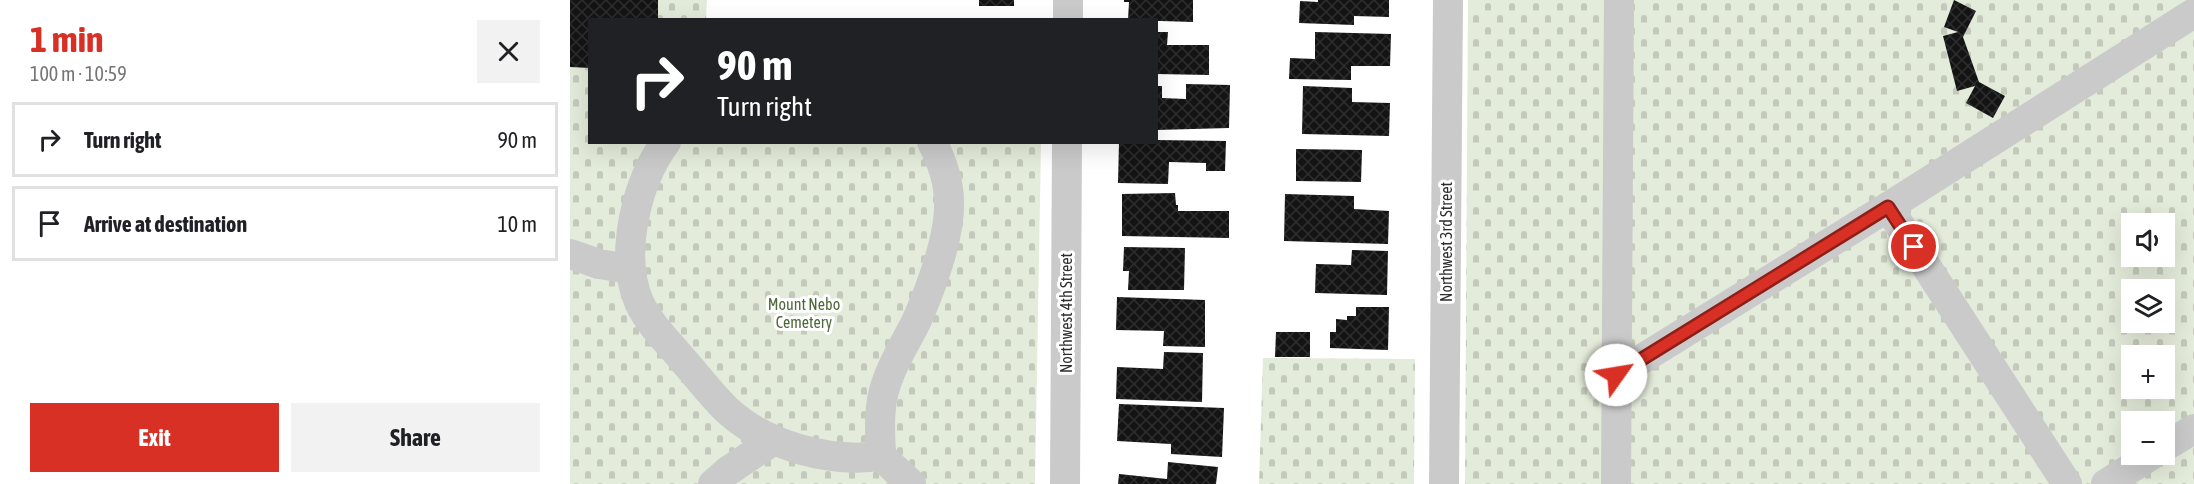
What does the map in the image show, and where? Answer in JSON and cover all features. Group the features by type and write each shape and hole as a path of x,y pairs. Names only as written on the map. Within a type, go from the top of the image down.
{"street":[{"path":"1068,0 1068,18"},
{"name":"Northwest 3rd Street","path":"1444,484 1448,0"},
{"path":"1616,484 1619,0"},
{"path":"1616,375 1888,207 2194,13"},
{"path":"665,144 649,168 634,219 631,269 639,303 651,322 726,409 743,423 788,447 864,459 880,456"},
{"path":"911,484 880,456 881,401 886,384 927,296 948,223 948,185 941,160 933,144"},
{"name":"Northwest 4th Street","path":"1065,484 1067,144"},
{"path":"1888,207 2067,484"},
{"path":"570,254 599,264 631,269"},
{"path":"2175,440 2194,429"},
{"path":"713,484 774,440"},
{"path":"2106,484 2136,465"}],"green space":[{"name":"Mount Nebo Cemetery","path":"570,0 707,0 706,18 588,18 588,144 1041,144 1035,484 570,484"},
{"path":"1468,0 2194,0 2194,484 1465,484"},
{"path":"1263,358 1415,359 1414,484 1259,484"}],"building":[{"path":"570,0 658,0 658,18 588,18 588,68 570,67"},
{"path":"979,0 1014,0 1014,6 979,6"},
{"path":"1124,0 1193,0 1193,22 1158,21 1158,18 1128,18 1129,2 1124,2"},
{"path":"1318,0 1389,0 1389,17 1354,16 1354,25 1299,23 1300,1 1318,2"},
{"path":"1954,0 1976,11 1963,37 1979,82 2005,96 1993,118 1966,103 1975,86 1957,91 1943,36 1958,32 1944,27"},
{"path":"1158,32 1168,32 1167,45 1209,45 1209,75 1158,74"},
{"path":"1315,32 1391,34 1390,66 1351,66 1351,80 1289,79 1290,58 1315,59"},
{"path":"1186,84 1230,85 1229,128 1158,130 1158,86 1162,86 1162,98 1186,99"},
{"path":"1303,86 1352,88 1352,102 1390,103 1389,136 1302,134"},
{"path":"1158,140 1226,141 1225,171 1206,171 1206,163 1169,162 1168,184 1118,183 1119,144 1158,144"},
{"path":"1296,149 1362,150 1361,182 1296,181"},
{"path":"1175,193 1178,211 1229,211 1229,238 1122,236 1122,194"},
{"path":"1285,194 1354,196 1354,209 1389,211 1388,244 1284,241"},
{"path":"1124,247 1185,248 1184,290 1128,290 1129,271 1123,271"},
{"path":"1352,250 1388,251 1387,295 1315,293 1316,264 1351,265"},
{"path":"1117,297 1205,300 1205,347 1163,346 1164,331 1116,330"},
{"path":"1356,307 1389,307 1388,350 1330,348 1330,332 1336,332 1336,319 1347,320 1347,316 1356,316"},
{"path":"1276,332 1310,332 1310,357 1275,357"},
{"path":"1164,352 1203,353 1202,402 1116,399 1117,367 1163,369"},
{"path":"1119,404 1224,408 1222,457 1171,454 1171,444 1117,441"},
{"path":"1168,462 1218,467 1216,484 1118,484 1119,474 1167,479"}],"route":[{"path":"1616,375 1888,207 1914,247"}]}
